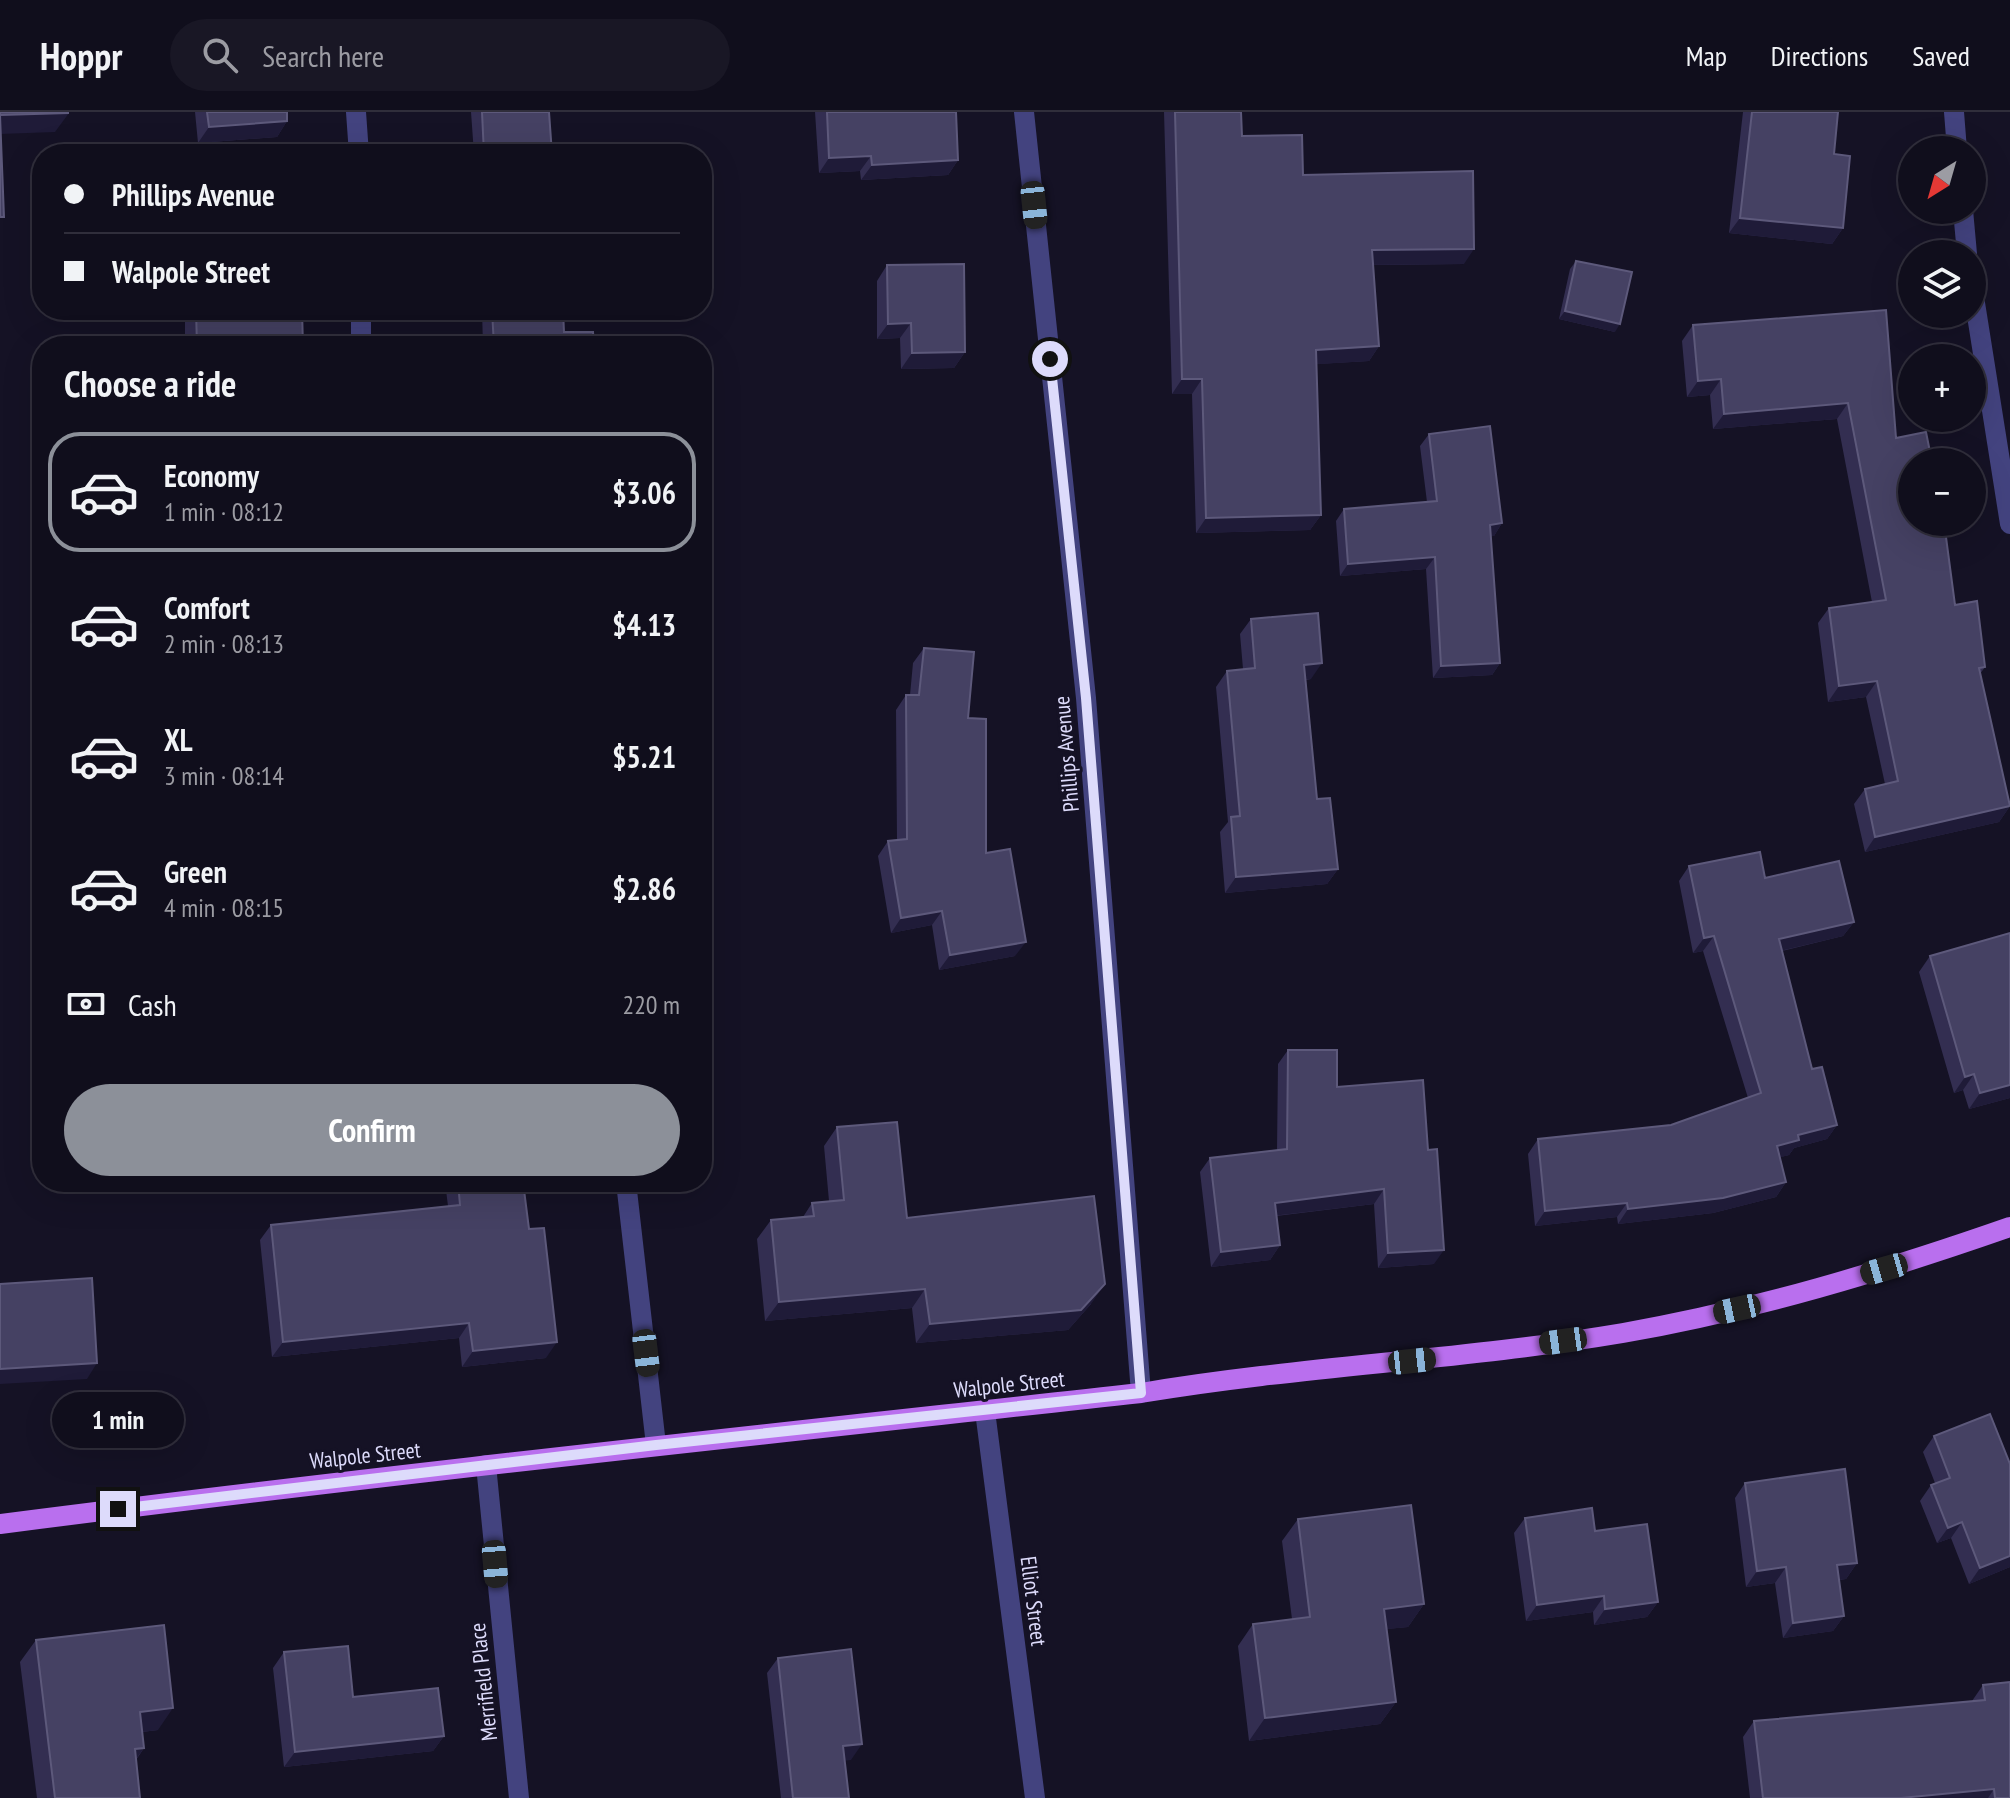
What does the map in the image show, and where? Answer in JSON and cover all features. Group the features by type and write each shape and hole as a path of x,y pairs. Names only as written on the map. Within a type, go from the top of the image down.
{"main road":[{"name":"Walpole Street","path":"0,1524 656,1445 985,1411 1141,1393 1213,1381 1441,1358 1624,1333 1765,1303 1914,1260 2010,1227"}],"street":[{"path":"356,112 358,144"},
{"name":"Phillips Avenue","path":"1024,112 1086,698 1141,1393"},
{"path":"1954,112 1956,136"},
{"path":"1979,328 2010,524"},
{"path":"627,1192 656,1445"},
{"name":"Elliot Street","path":"985,1411 1035,1798"},
{"name":"Merrifield Place","path":"486,1465 519,1798"}],"building":[{"path":"0,112 69,113 0,115"},
{"path":"207,112 287,112 287,121 209,127"},
{"path":"482,112 549,112 551,144 484,144"},
{"path":"827,112 956,112 958,160 872,165 871,156 829,158"},
{"path":"1175,112 1241,112 1242,136 1302,135 1303,175 1473,171 1474,249 1372,250 1379,346 1316,350 1321,515 1206,518 1202,379 1182,379"},
{"path":"1752,112 1838,112 1834,154 1850,156 1843,228 1740,218"},
{"path":"0,115 4,217 0,217"},
{"path":"1576,261 1632,272 1620,324 1565,311"},
{"path":"964,264 965,352 912,353 911,323 888,324 887,265"},
{"path":"1886,310 1896,438 1926,432 1929,448 1898,448 1898,536 1946,536 1955,605 1977,601 1985,667 1979,668 2010,806 1875,837 1865,789 1898,781 1877,681 1839,686 1829,608 1886,600 1848,403 1724,414 1721,379 1698,381 1693,325"},
{"path":"196,320 302,320 303,336 197,336"},
{"path":"493,320 563,320 564,332 593,332 593,336 493,336"},
{"path":"1490,426 1502,523 1490,525 1500,663 1441,666 1435,557 1348,564 1344,509 1437,501 1429,434"},
{"path":"1318,613 1322,663 1304,665 1317,799 1330,798 1338,869 1236,877 1231,817 1240,816 1227,671 1255,668 1251,619"},
{"path":"924,648 974,652 968,718 986,719 986,853 1010,849 1026,942 950,955 942,911 901,918 888,841 907,839 906,695 919,695"},
{"path":"1760,852 1765,878 1839,861 1854,922 1779,939 1812,1069 1822,1067 1837,1125 1798,1135 1799,1140 1777,1146 1786,1182 1723,1198 1628,1209 1627,1203 1545,1211 1538,1139 1671,1125 1761,1093 1714,936 1704,938 1689,866"},
{"path":"2010,933 2010,1085 1980,1093 1974,1074 1965,1077 1930,956"},
{"path":"1288,1050 1337,1050 1337,1087 1423,1080 1428,1150 1437,1149 1444,1250 1388,1253 1384,1189 1275,1203 1280,1245 1221,1252 1210,1158 1287,1149"},
{"path":"897,1122 907,1218 1094,1196 1105,1284 1081,1310 930,1324 925,1289 779,1302 771,1220 814,1216 812,1203 844,1200 837,1127"},
{"path":"459,1192 524,1192 529,1229 544,1228 557,1342 473,1351 469,1323 283,1342 271,1225 460,1205"},
{"path":"92,1278 97,1363 0,1369 0,1284"},
{"path":"1990,1414 2010,1464 2010,1556 1980,1568 1962,1522 1948,1528 1931,1485 1950,1478 1934,1436"},
{"path":"1845,1469 1857,1563 1837,1565 1844,1616 1793,1623 1786,1567 1757,1571 1745,1483"},
{"path":"1411,1505 1424,1604 1384,1609 1396,1702 1265,1718 1253,1624 1310,1617 1298,1519"},
{"path":"1592,1508 1595,1531 1647,1524 1658,1602 1605,1609 1604,1596 1537,1605 1525,1518"},
{"path":"164,1625 173,1708 140,1712 144,1748 135,1749 140,1798 55,1798 36,1640"},
{"path":"348,1646 353,1697 438,1688 444,1736 295,1752 284,1652"},
{"path":"851,1649 862,1744 843,1746 849,1798 793,1798 778,1658"},
{"path":"2010,1682 2010,1798 1995,1798 1994,1789 1901,1798 1763,1798 1754,1721 1985,1700 1983,1685"}],"route":[{"path":"118,1509 656,1445 1141,1393 1086,698 1050,359"}]}
